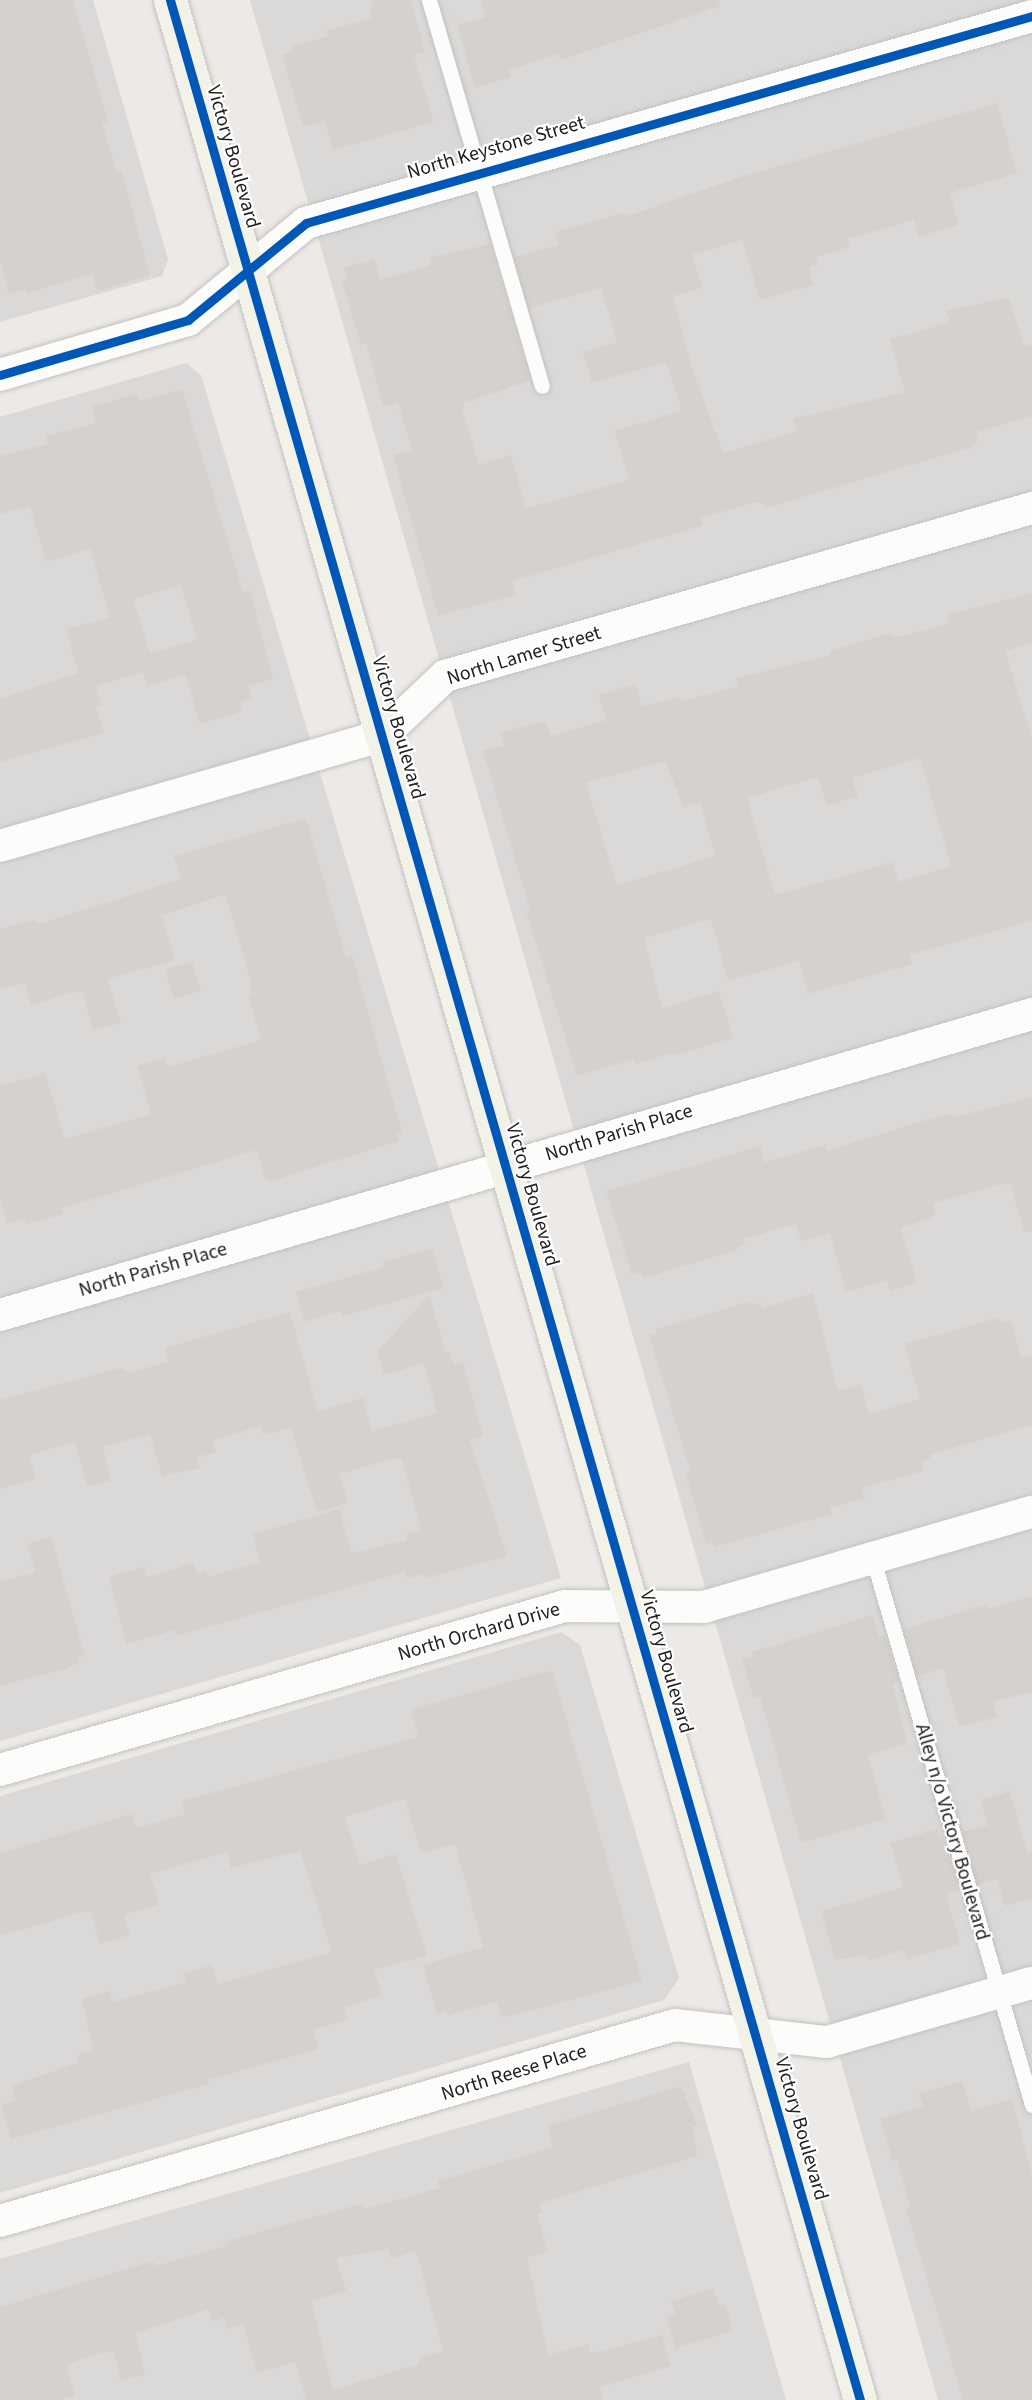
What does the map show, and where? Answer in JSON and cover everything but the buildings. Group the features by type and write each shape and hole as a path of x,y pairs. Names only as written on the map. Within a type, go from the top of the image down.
{"main road":[{"name":"Victory Boulevard","path":"170,0 860,2400"}],"street":[{"name":"North Keystone Street","path":"0,375 188,320 248,274 306,223 478,171 1032,16"},
{"name":"North Lamer Street","path":"0,846 382,736 445,676 1032,508"},
{"name":"North Parish Place","path":"0,1314 506,1169 563,1149 1032,1014"},
{"name":"North Orchard Drive","path":"0,1770 565,1606 704,1607 1032,1512"},
{"name":"North Reese Place","path":"0,2221 675,2025 827,2042 1032,1983"}],"lane":[{"path":"429,0 542,386"},
{"name":"Alley n/o Victory Boulevard","path":"873,1559 1032,2105"}],"shaded area":[{"path":"0,0 93,0 168,259 162,276 0,322"},
{"path":"250,0 1032,0 1032,2400 938,2400"},
{"path":"186,363 201,375 561,1578 0,1741 0,417"},
{"path":"561,1632 580,1645 679,1978 664,2000 0,2193 0,1796"},
{"path":"689,2062 786,2400 0,2400 0,2259"}],"cycle path":[{"path":"170,0 860,2400"},
{"path":"0,375 188,320 306,223 1032,16"}]}
